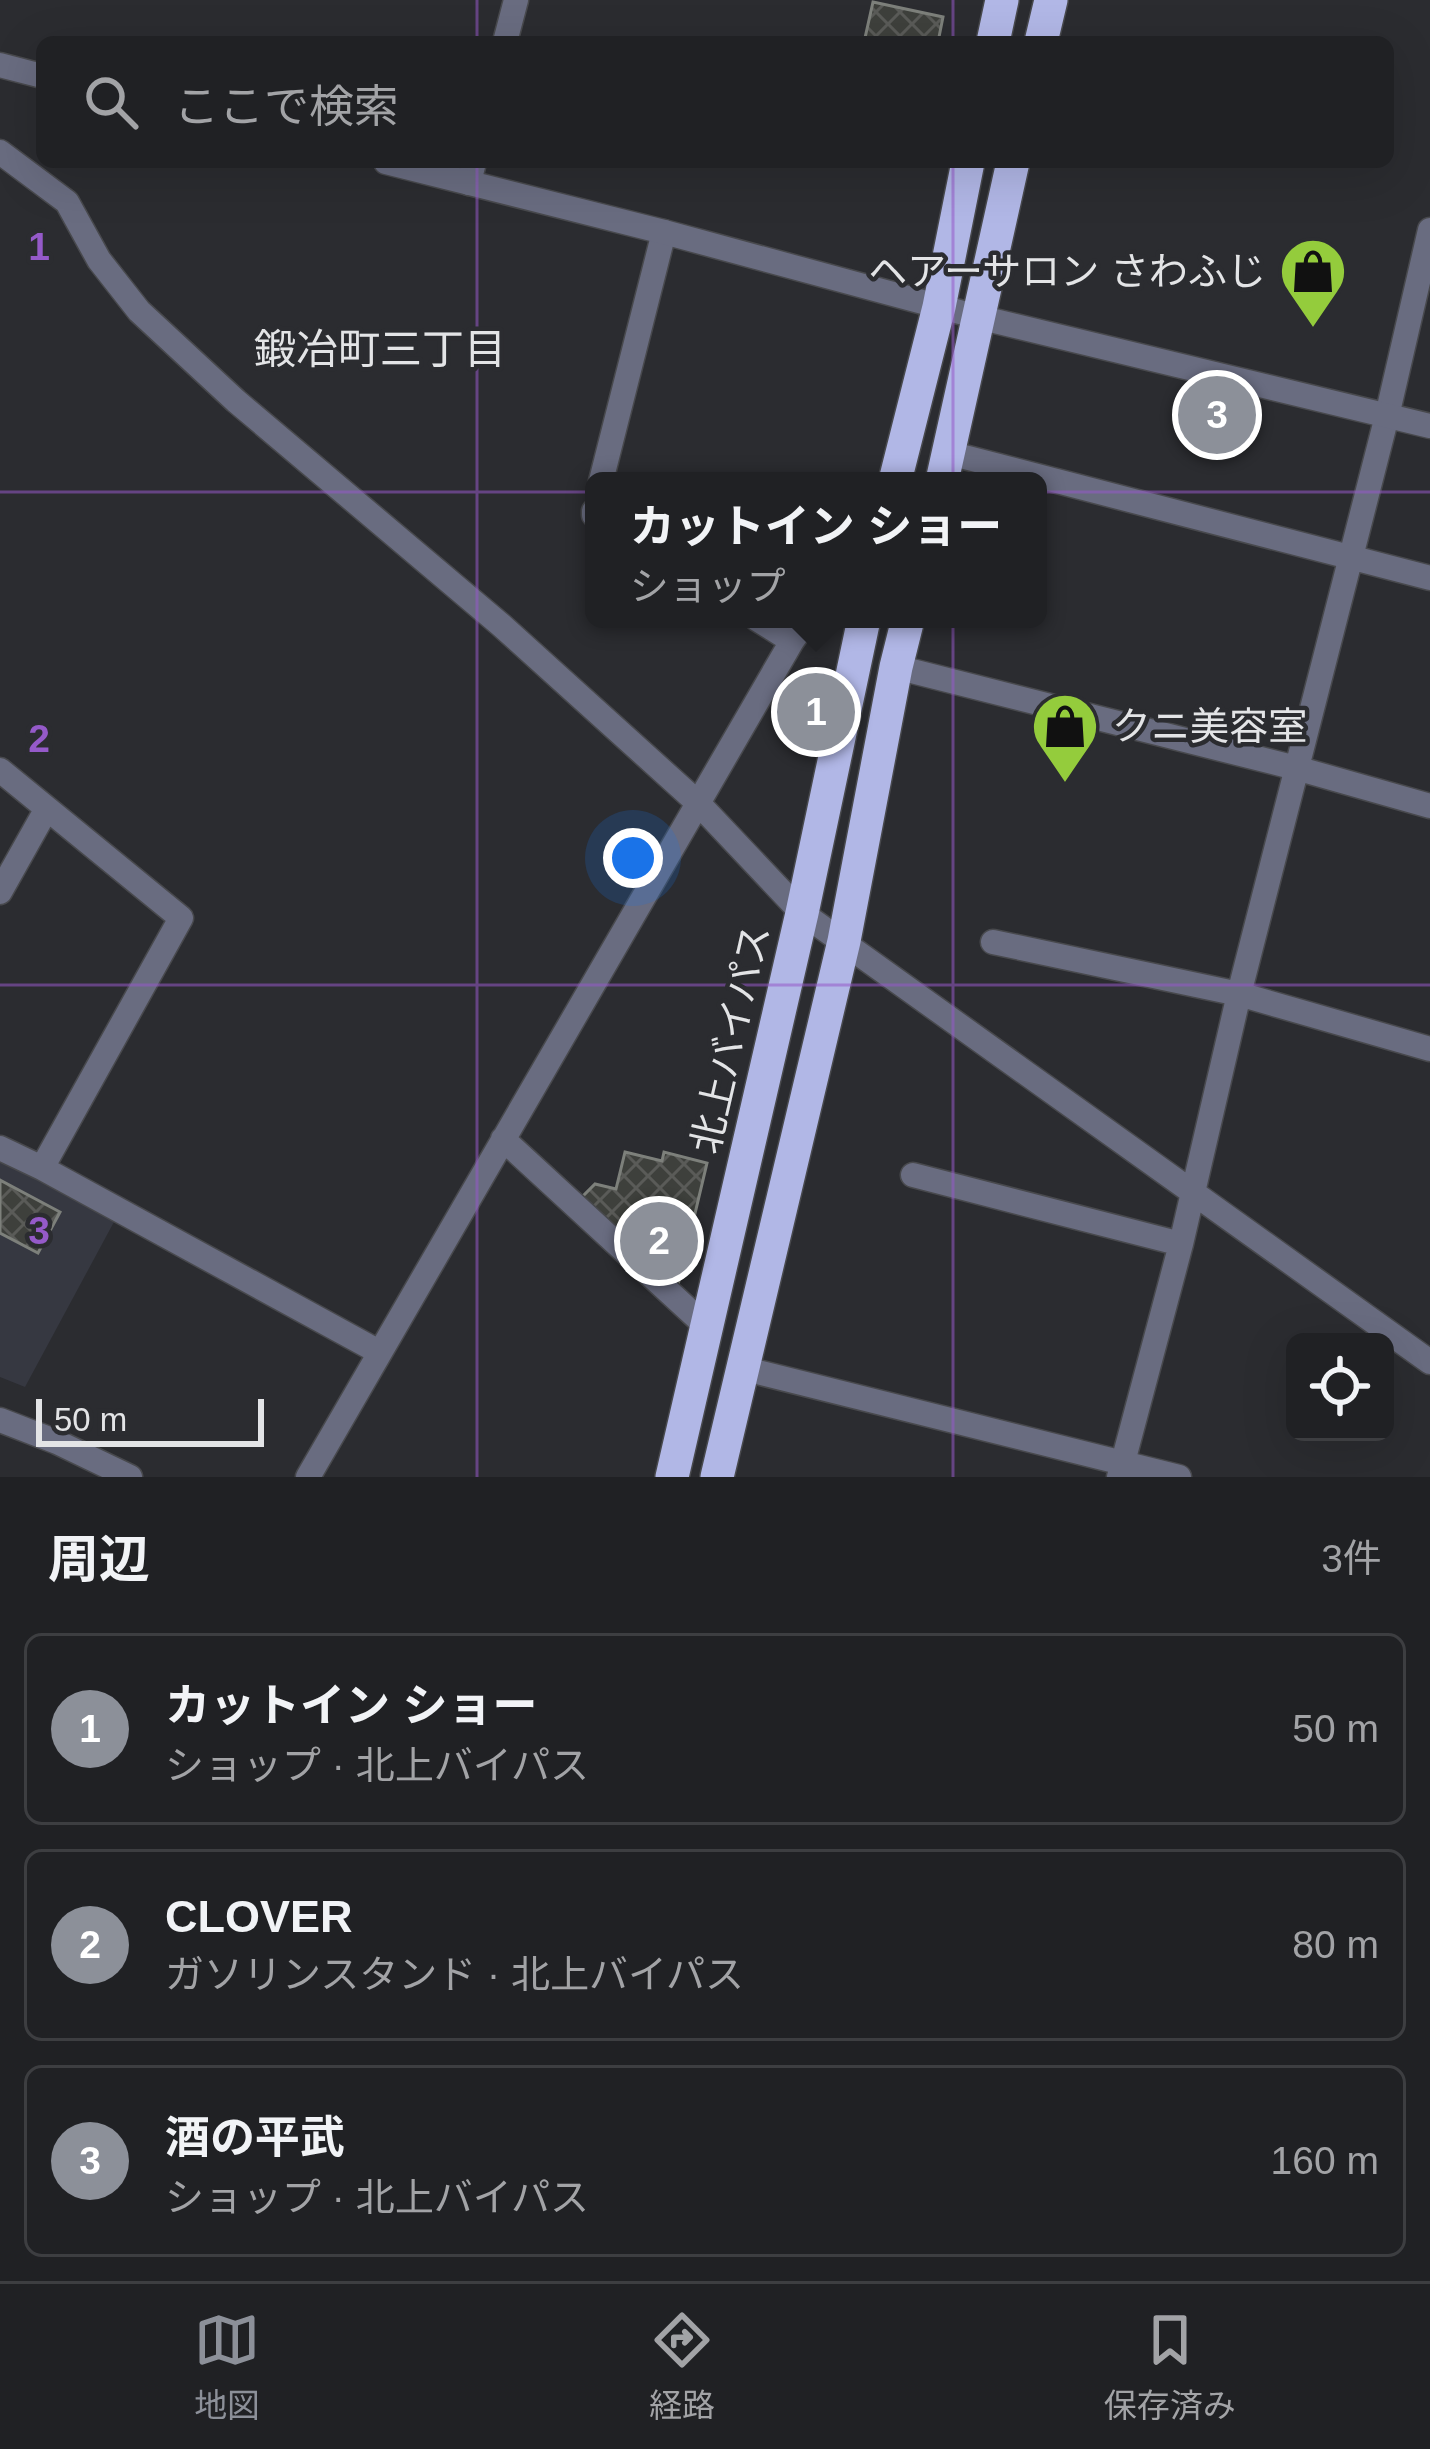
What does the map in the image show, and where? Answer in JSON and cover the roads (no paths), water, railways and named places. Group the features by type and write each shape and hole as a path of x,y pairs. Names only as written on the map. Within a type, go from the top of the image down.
{"highway":[{"path":"994,36 1002,0"},
{"path":"1042,36 1051,0"},
{"path":"897,472 939,307 967,168"},
{"path":"946,467 1012,168"},
{"name":"北上バイパス","path":"672,1477 802,914 862,628"},
{"path":"717,1477 844,941 906,628"}],"street":[{"path":"507,36 516,0"},
{"path":"0,65 36,74"},
{"path":"0,152 68,202 99,260 139,311 698,803 802,914 1430,1362"},
{"path":"438,168 472,172 664,232 939,307 1430,425"},
{"path":"1121,1469 1430,230"},
{"path":"604,472 664,232"},
{"path":"1047,489 1352,556 1430,578"},
{"path":"771,628 792,641"},
{"path":"308,1477 801,628"},
{"path":"896,667 1430,806"},
{"path":"0,770 181,917 42,1168"},
{"path":"0,892 46,810"},
{"path":"993,942 1239,994 1430,1049"},
{"path":"502,1139 706,1327"},
{"path":"0,1148 379,1352"},
{"path":"913,1174 1180,1244"},
{"path":"741,1369 1121,1469 1179,1477"},
{"path":"0,1420 130,1477"}],"place":[{"name":"ヘアーサロン さわふじ","path":"1313,330"},
{"name":"酒の平武","path":"1217,415"},
{"name":"カットイン ショー","path":"816,712"},
{"name":"クニ美容室","path":"1065,785"},
{"name":"CLOVER","path":"659,1241"}],"district":[{"name":"鍛冶町三丁目","path":"380,349"}]}
